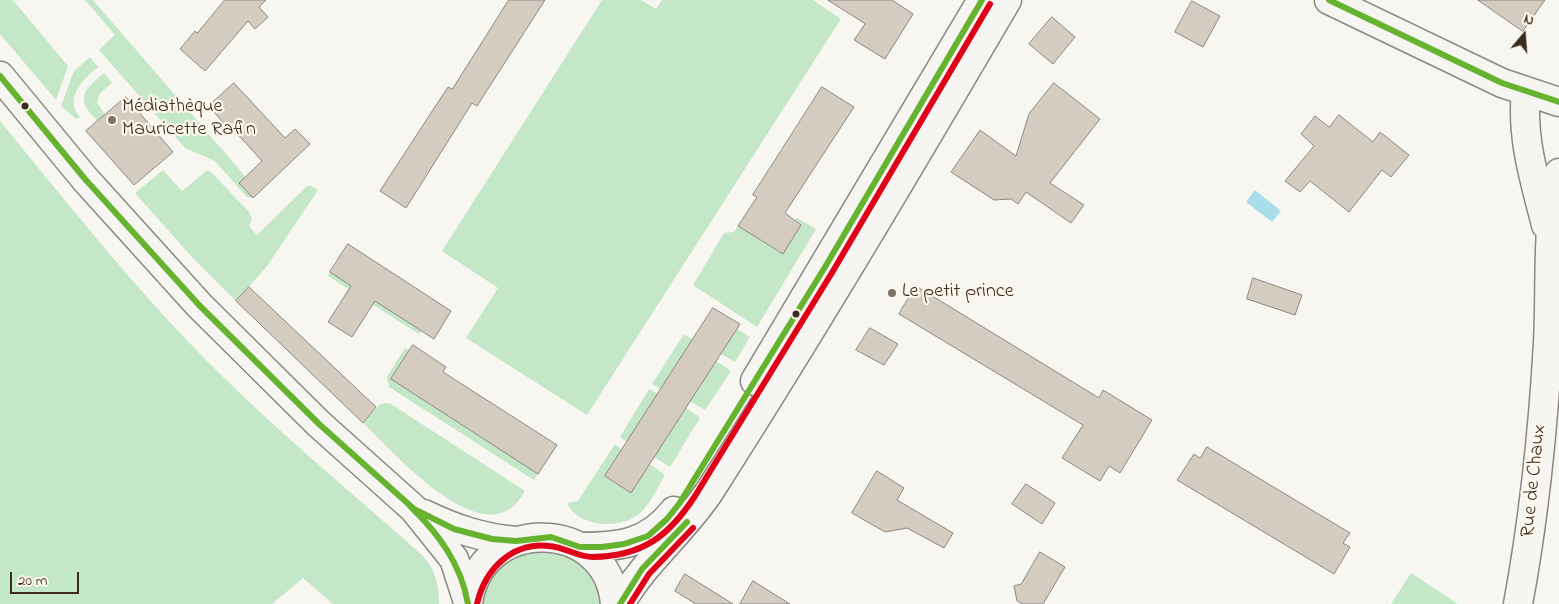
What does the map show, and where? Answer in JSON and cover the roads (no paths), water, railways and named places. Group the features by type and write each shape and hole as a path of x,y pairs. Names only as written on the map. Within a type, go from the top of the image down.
{"main road":[{"path":"468,603 473,582 483,565 498,551 516,541 529,538 551,537 580,547 624,544 648,536 667,519 679,504 825,267 982,0"},
{"path":"620,604 642,569 679,532 709,492 836,287 1007,0"},
{"path":"1329,0 1459,63 1526,92 1559,102"},
{"path":"0,76 85,179 199,305 319,424 414,509 454,559 468,603"},
{"name":"Rue de Chaux","path":"1526,92 1524,112 1526,142 1549,237"},
{"name":"Rue de Chaux","path":"1518,604 1536,489 1550,300 1549,237 1559,173"},
{"path":"414,509 454,529 492,539 516,541"},
{"path":"580,547 604,570 615,604"}],"water":[{"path":"1255,190 1281,211 1272,222 1246,202"}],"place":[{"name":"Médiathèque Mauricette Rafin","path":"112,120"},
{"name":"Le petit prince","path":"892,293"}]}
